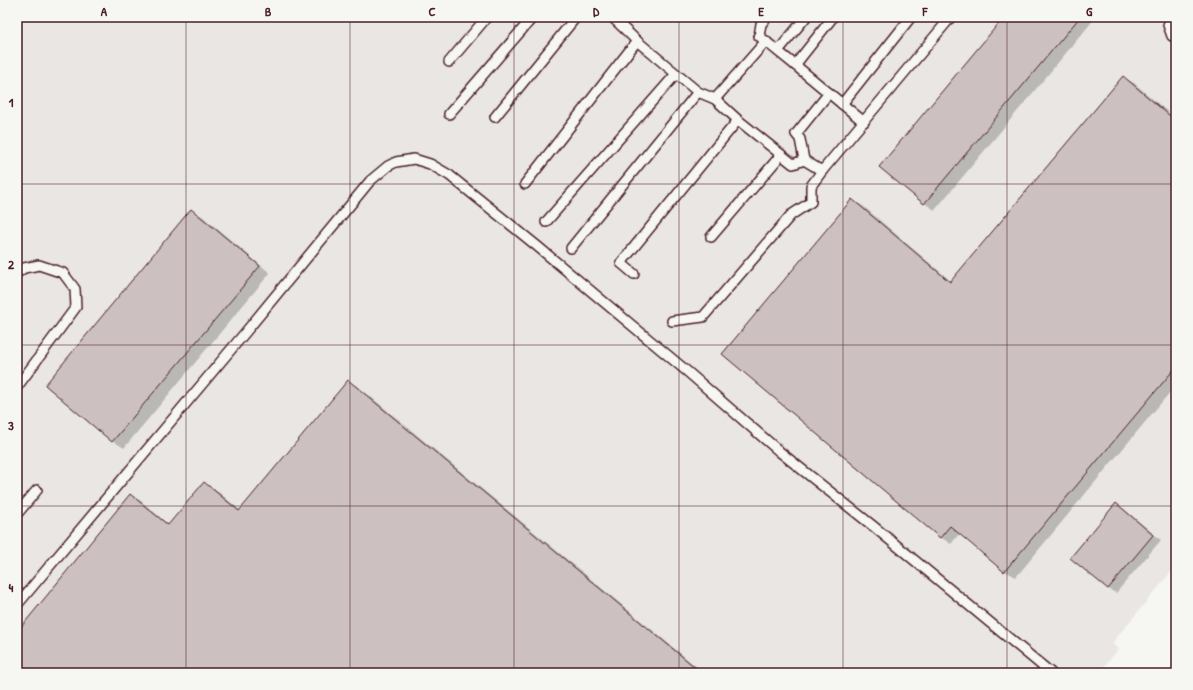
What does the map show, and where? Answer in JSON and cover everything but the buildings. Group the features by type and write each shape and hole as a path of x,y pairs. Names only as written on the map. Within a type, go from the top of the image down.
{"lane":[{"path":"449,62 487,17"},
{"path":"449,114 533,17"},
{"path":"495,117 576,17"},
{"path":"612,17 637,41 698,92 716,99 738,120 793,164 804,160"},
{"path":"767,17 761,24 759,36 864,122"},
{"path":"778,51 806,17"},
{"path":"795,65 834,17"},
{"path":"842,104 911,17"},
{"path":"672,321 703,317 790,215 811,202 811,186 822,171 951,17"},
{"path":"1171,17 1168,25 1172,36"},
{"path":"526,184 637,41"},
{"path":"716,99 766,41"},
{"path":"546,222 676,74"},
{"path":"571,248 698,92"},
{"path":"822,171 804,160 800,139 796,134 829,93"},
{"path":"634,274 621,263 738,120"},
{"path":"711,237 781,155"},
{"path":"17,605 370,181 379,172 392,164 414,159 430,164 454,179 689,373 780,452 873,526 1051,673"},
{"path":"17,273 24,268 39,265 63,272 75,289 76,307 17,386"},
{"path":"17,514 37,490"}],"shaded area":[{"path":"17,17 1176,17 1176,566 1112,643 1118,650 1098,673 17,673"}]}
